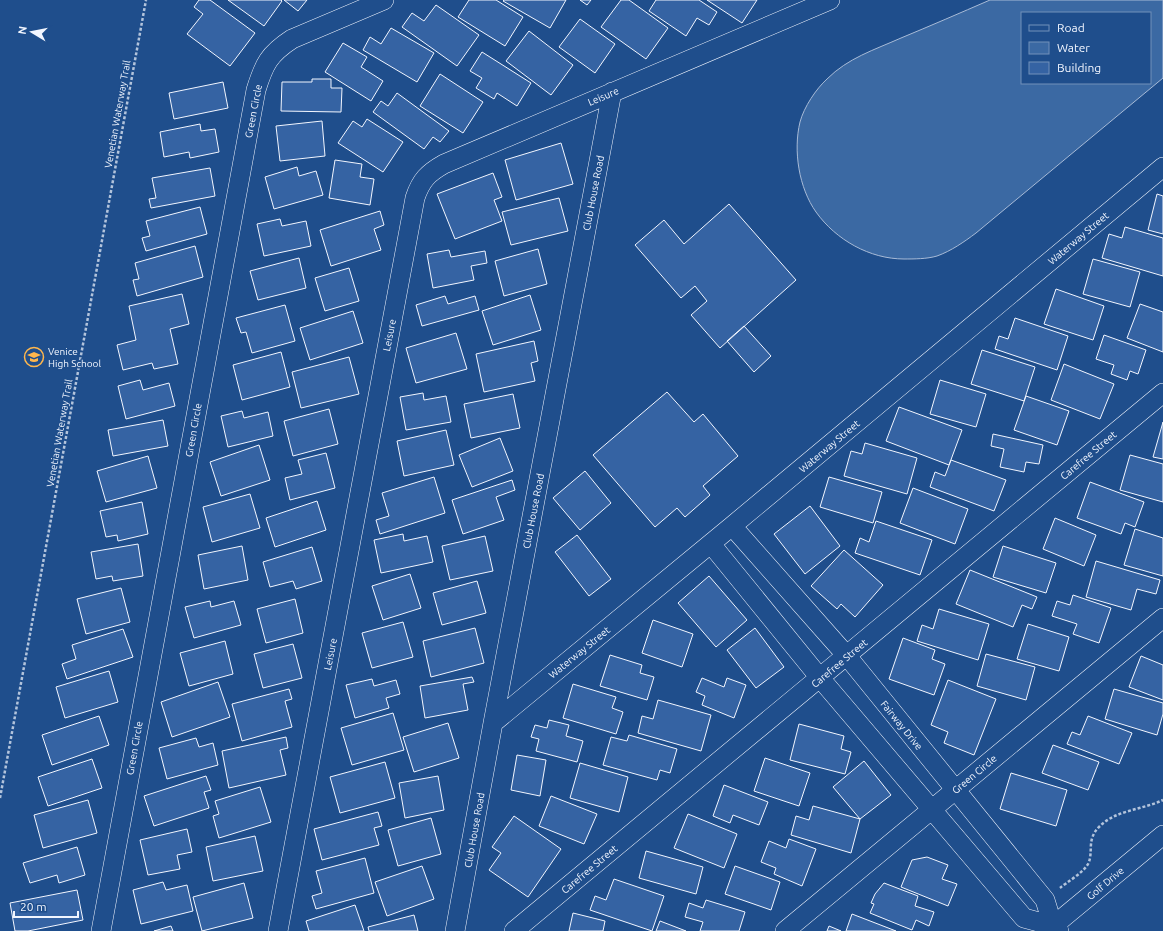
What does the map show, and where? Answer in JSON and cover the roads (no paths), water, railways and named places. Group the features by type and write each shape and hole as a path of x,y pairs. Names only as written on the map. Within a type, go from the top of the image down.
{"street":[{"name":"Green Circle","path":"101,931 256,90 268,60 278,48 292,39 384,0"},
{"name":"Leisure","path":"278,931 418,187 432,170 444,164 830,0"},
{"name":"Club House Road","path":"455,931 612,92"},
{"name":"Waterway Street","path":"493,723 711,544 1163,167"},
{"name":"Carefree Street","path":"514,931 1163,393"},
{"name":"Fairway Drive","path":"732,526 847,656 1045,900 1053,929"},
{"path":"711,544 820,678 1024,918 1053,929"},
{"name":"Green Circle","path":"786,931 931,809 1163,618"},
{"name":"Golf Drive","path":"1053,929 1163,835"}],"water":[{"path":"990,0 1163,0 1163,78 976,233 952,249 933,257 904,259 879,256 866,252 833,231 816,212 805,192 799,169 797,145 800,122 807,104 823,83 835,72 844,65 871,51"}],"place":[{"name":"Venice High School","path":"34,357"}]}
